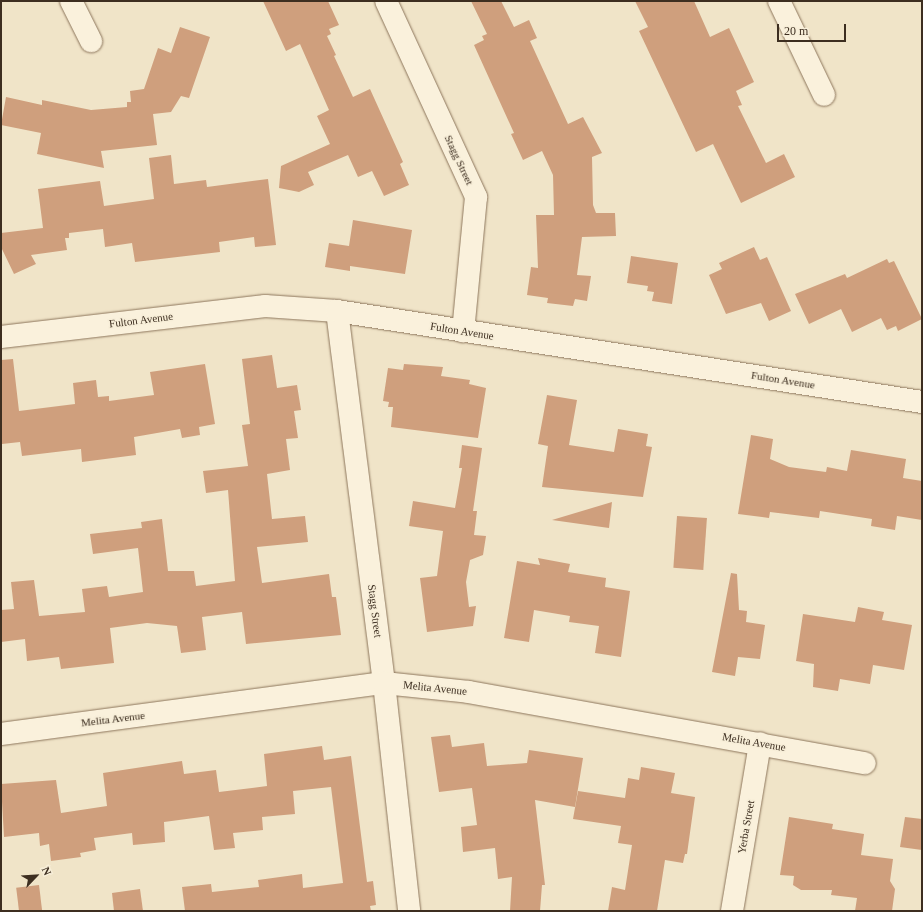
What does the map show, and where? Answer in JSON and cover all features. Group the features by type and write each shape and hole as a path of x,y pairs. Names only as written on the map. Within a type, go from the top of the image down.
{"street":[{"path":"71,1 92,41"},
{"name":"Stagg Street","path":"386,1 476,197 463,331"},
{"path":"780,1 824,95"},
{"name":"Fulton Avenue","path":"1,337 265,306 337,311 922,402"},
{"name":"Stagg Street","path":"337,311 384,683 409,911"},
{"name":"Melita Avenue","path":"1,734 384,683 469,692 865,763"},
{"name":"Yerba Street","path":"732,911 760,743"}],"building":[{"path":"263,1 328,1 339,25 329,29 331,34 327,36 336,55 334,56 353,97 370,89 403,162 400,164 409,185 384,196 372,171 358,177 348,155 308,172 314,185 299,192 279,188 281,166 330,144 317,116 329,110 300,44 286,51"},
{"path":"471,1 501,1 514,27 529,20 537,38 530,41 568,124 583,117 602,153 592,157 593,205 596,213 615,213 616,236 582,237 577,275 591,276 587,301 575,299 573,306 547,303 548,298 527,295 531,267 538,268 536,215 554,215 553,175 542,151 523,160 511,134 514,133 474,45 484,40 482,36 487,34"},
{"path":"635,1 694,1 710,37 729,28 754,82 736,91 742,105 738,106 766,163 784,154 795,177 741,203 713,144 696,152 639,31 648,27"},
{"path":"180,27 210,37 189,98 181,96 171,112 153,114 157,145 101,151 104,168 37,154 41,133 1,125 6,97 42,105 42,100 91,110 127,107 127,102 131,102 130,91 144,89 158,48 171,53"},
{"path":"171,155 174,184 206,180 207,187 268,179 276,245 255,247 254,237 219,242 220,252 135,262 132,243 105,247 103,229 69,233 69,238 65,238 67,250 31,255 36,264 14,274 1,247 1,233 43,228 38,189 100,181 104,206 154,199 149,158"},
{"path":"353,220 412,230 405,274 350,266 350,271 325,267 329,243 349,246"},
{"path":"754,247 760,260 767,257 791,311 769,321 761,303 726,314 709,275 722,269 719,263"},
{"path":"631,256 678,263 672,304 652,301 654,292 647,291 648,286 627,283"},
{"path":"887,259 889,263 894,261 922,319 898,331 896,326 887,330 881,318 852,332 841,309 809,324 795,294 845,274 847,278"},
{"path":"272,355 277,388 297,385 301,410 294,411 298,438 286,439 290,470 267,474 272,519 305,516 308,542 257,547 262,583 329,574 332,597 336,597 341,635 246,644 242,612 202,617 206,650 181,653 177,626 147,623 110,628 114,663 61,669 59,657 27,661 25,639 1,642 1,610 14,609 11,582 34,580 39,616 85,612 82,589 107,586 109,597 143,592 138,548 93,554 90,534 142,528 141,522 162,519 168,571 194,571 196,586 235,581 228,490 206,493 203,471 248,466 242,425 250,424 242,359"},
{"path":"13,359 19,411 75,404 73,383 96,380 98,397 109,396 109,401 154,395 150,372 205,364 215,424 199,427 200,435 182,438 180,429 134,437 136,455 82,462 81,449 22,456 20,442 2,444 1,360"},
{"path":"404,364 443,367 441,376 470,380 469,384 486,388 478,438 391,427 393,407 388,407 389,402 383,401 388,368 403,370"},
{"path":"547,395 577,400 569,445 614,452 618,429 648,434 646,446 652,447 643,497 542,487 548,446 538,444"},
{"path":"751,435 773,439 770,459 789,467 826,472 827,467 847,471 851,450 906,459 903,478 922,481 922,520 897,516 895,530 871,526 872,519 820,511 819,518 770,512 769,518 738,514"},
{"path":"462,445 482,448 473,511 477,511 474,535 486,536 483,555 470,560 466,582 469,607 476,606 473,626 427,632 420,578 437,576 443,531 409,526 413,501 455,508 462,468 459,468"},
{"path":"612,502 609,528 552,520"},
{"path":"677,516 707,518 703,570 673,568"},
{"path":"538,558 570,564 568,572 606,578 605,587 630,591 621,657 595,653 599,626 569,622 570,616 534,610 529,642 504,638 517,561 540,565"},
{"path":"731,573 737,574 739,610 747,611 746,622 765,625 760,659 738,657 735,676 712,672"},
{"path":"858,607 884,612 882,620 912,625 904,670 873,665 870,684 840,679 838,691 813,687 814,664 796,661 803,614 855,622"},
{"path":"450,735 452,747 484,743 487,766 527,763 529,750 583,758 575,807 535,800 545,885 542,885 540,911 510,911 512,877 498,879 495,848 463,852 461,827 477,825 472,788 439,792 431,737"},
{"path":"322,746 324,760 351,756 367,882 373,881 376,905 370,906 371,911 185,911 182,887 211,884 212,892 259,887 258,880 302,874 303,888 343,883 331,787 293,791 295,814 262,817 263,830 233,833 235,848 214,850 209,816 164,822 165,842 133,845 132,833 94,838 96,850 80,853 81,857 51,861 49,844 40,846 39,833 4,837 1,784 56,780 61,813 107,806 103,773 182,761 184,774 216,770 219,792 267,786 264,754"},
{"path":"641,767 675,773 671,793 695,797 687,854 685,854 683,863 665,860 657,911 608,911 612,887 625,890 632,845 618,843 621,826 573,819 578,791 625,798 628,778 639,780"},
{"path":"789,817 833,824 832,829 864,834 861,855 893,859 890,881 895,889 892,911 855,911 857,898 831,895 832,890 801,890 793,885 794,876 780,875"},
{"path":"905,817 922,819 922,850 900,847"},
{"path":"39,885 42,911 19,911 16,888"},
{"path":"140,889 143,911 114,911 112,893"}]}
